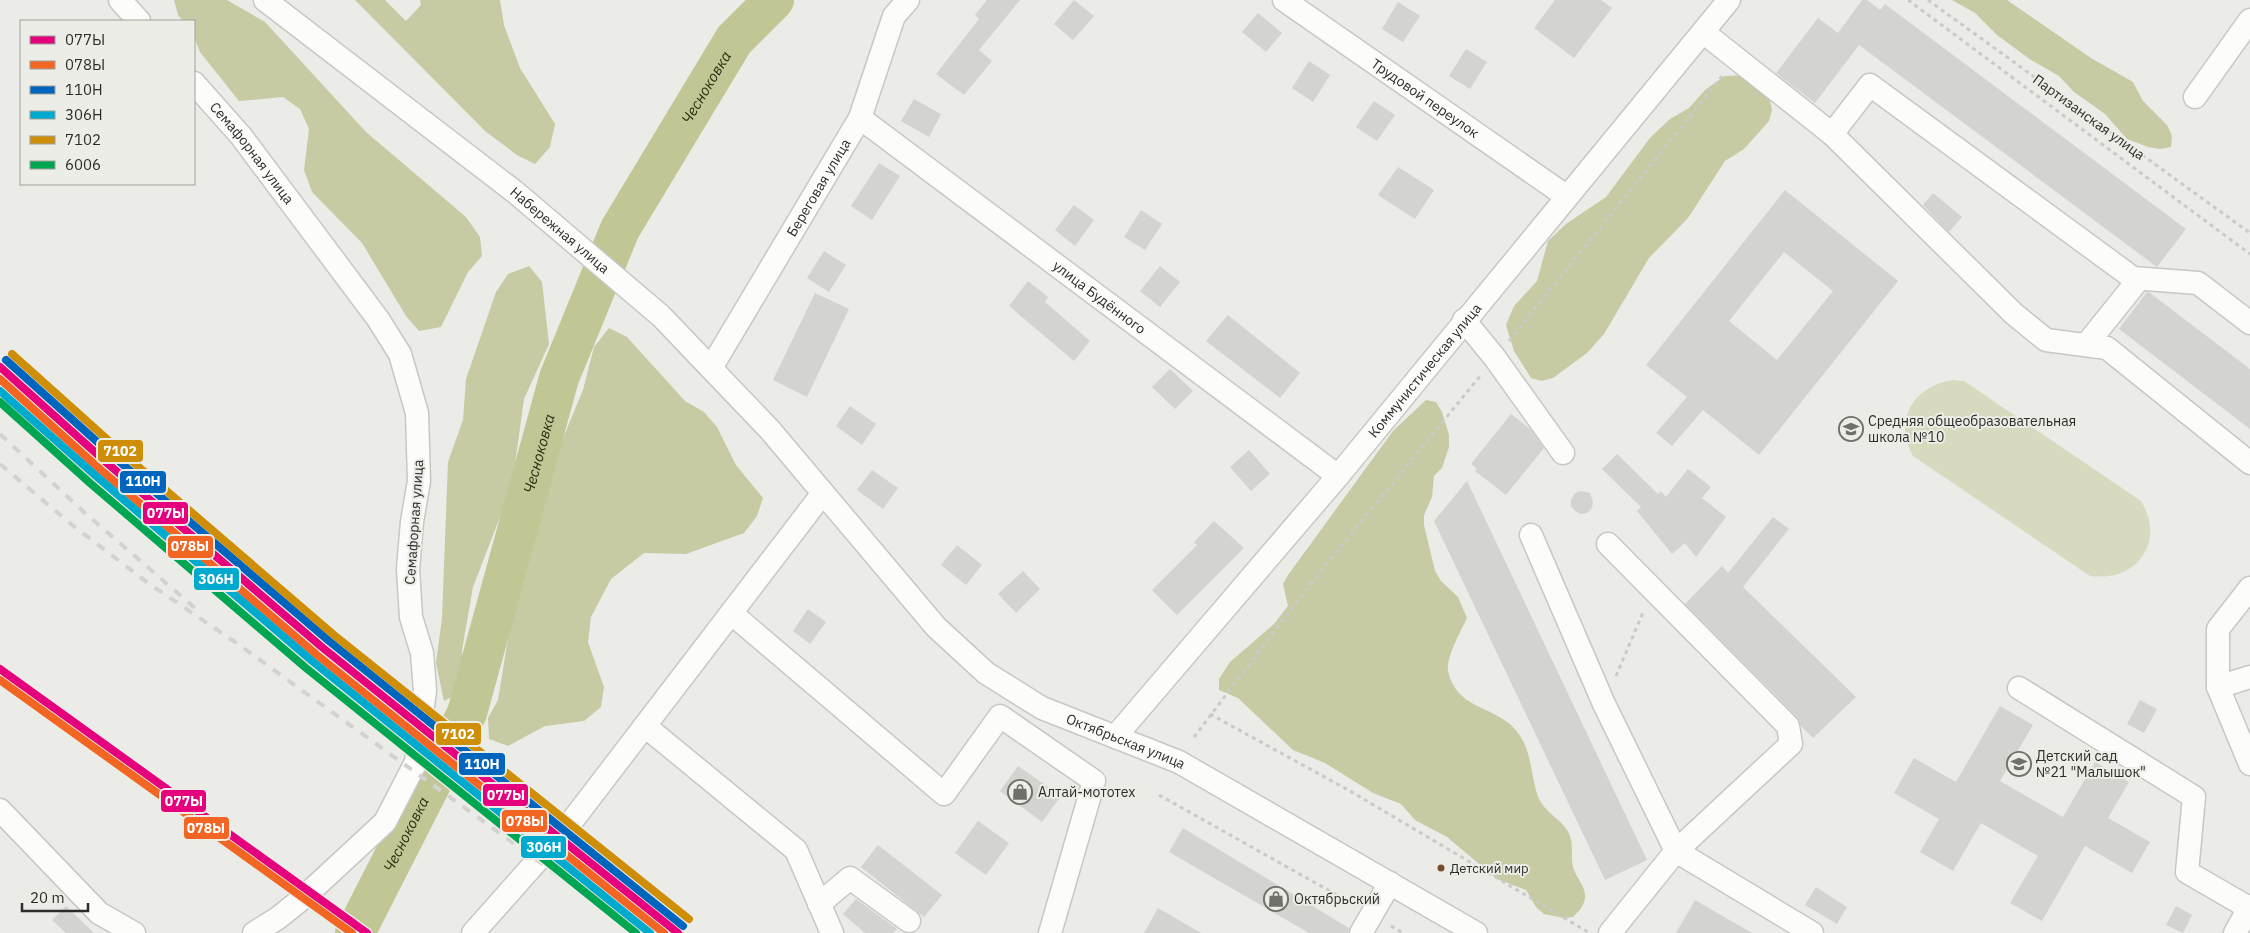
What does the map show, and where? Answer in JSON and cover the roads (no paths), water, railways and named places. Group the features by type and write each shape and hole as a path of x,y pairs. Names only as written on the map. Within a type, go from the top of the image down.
{"street":[{"path":"120,0 138,20"},
{"name":"Набережная улица","path":"265,0 515,192 661,316 770,430 823,493"},
{"name":"Береговая улица","path":"711,368 860,118 894,16 908,0"},
{"name":"Трудовой переулок","path":"1284,0 1566,196"},
{"name":"Коммунистическая улица","path":"1115,737 1338,476 1566,196 1730,0"},
{"path":"2195,96 2250,20"},
{"path":"1703,32 1832,134 2014,314 2046,340 2107,348 2250,464"},
{"name":"Семафорная улица","path":"195,84 241,136 378,318 400,354 417,413 419,481 412,522 408,569 411,617 422,653 425,690 416,762 385,822 303,898 278,918 254,933"},
{"path":"1832,134 1870,85 2133,278 2198,283 2250,322"},
{"name":"улица Будённого","path":"860,118 1338,476"},
{"path":"2086,345 2138,279"},
{"path":"1464,320 1495,358 1563,453"},
{"path":"473,933 569,825 823,493"},
{"name":"Октябрьская улица","path":"823,493 936,627 986,673 1042,708 1179,762 1476,933"},
{"path":"1531,536 1604,704 1676,851 1812,933"},
{"path":"1608,544 1788,726 1791,744 1676,851 1610,933"},
{"path":"2250,588 2218,629 2218,687 2250,764"},
{"path":"731,613 944,794 1000,716 1094,781 1050,933"},
{"path":"2218,687 2250,677"},
{"path":"2019,688 2194,797 2186,872 2249,907 2235,933"},
{"path":"644,726 796,850 832,933"},
{"path":"0,810 99,913 134,933"},
{"path":"819,904 850,878 909,921"},
{"path":"1367,924 1390,883"}],"waterway":[{"name":"Чесноковка","path":"355,933 467,713 559,378 620,229 734,40 774,0"}],"railway":[{"path":"0,434 86,514 195,608"},
{"path":"0,464 71,524 148,583 235,642 638,933"}],"place":[{"name":"Средняя общеобразовательная школа №10","path":"1851,429"},
{"name":"Детский сад №21 \"Малышок\"","path":"2019,764"},
{"name":"Алтай-мототех","path":"1020,792"},
{"name":"Детский мир","path":"1441,868"},
{"name":"Октябрьский","path":"1276,899"}]}
